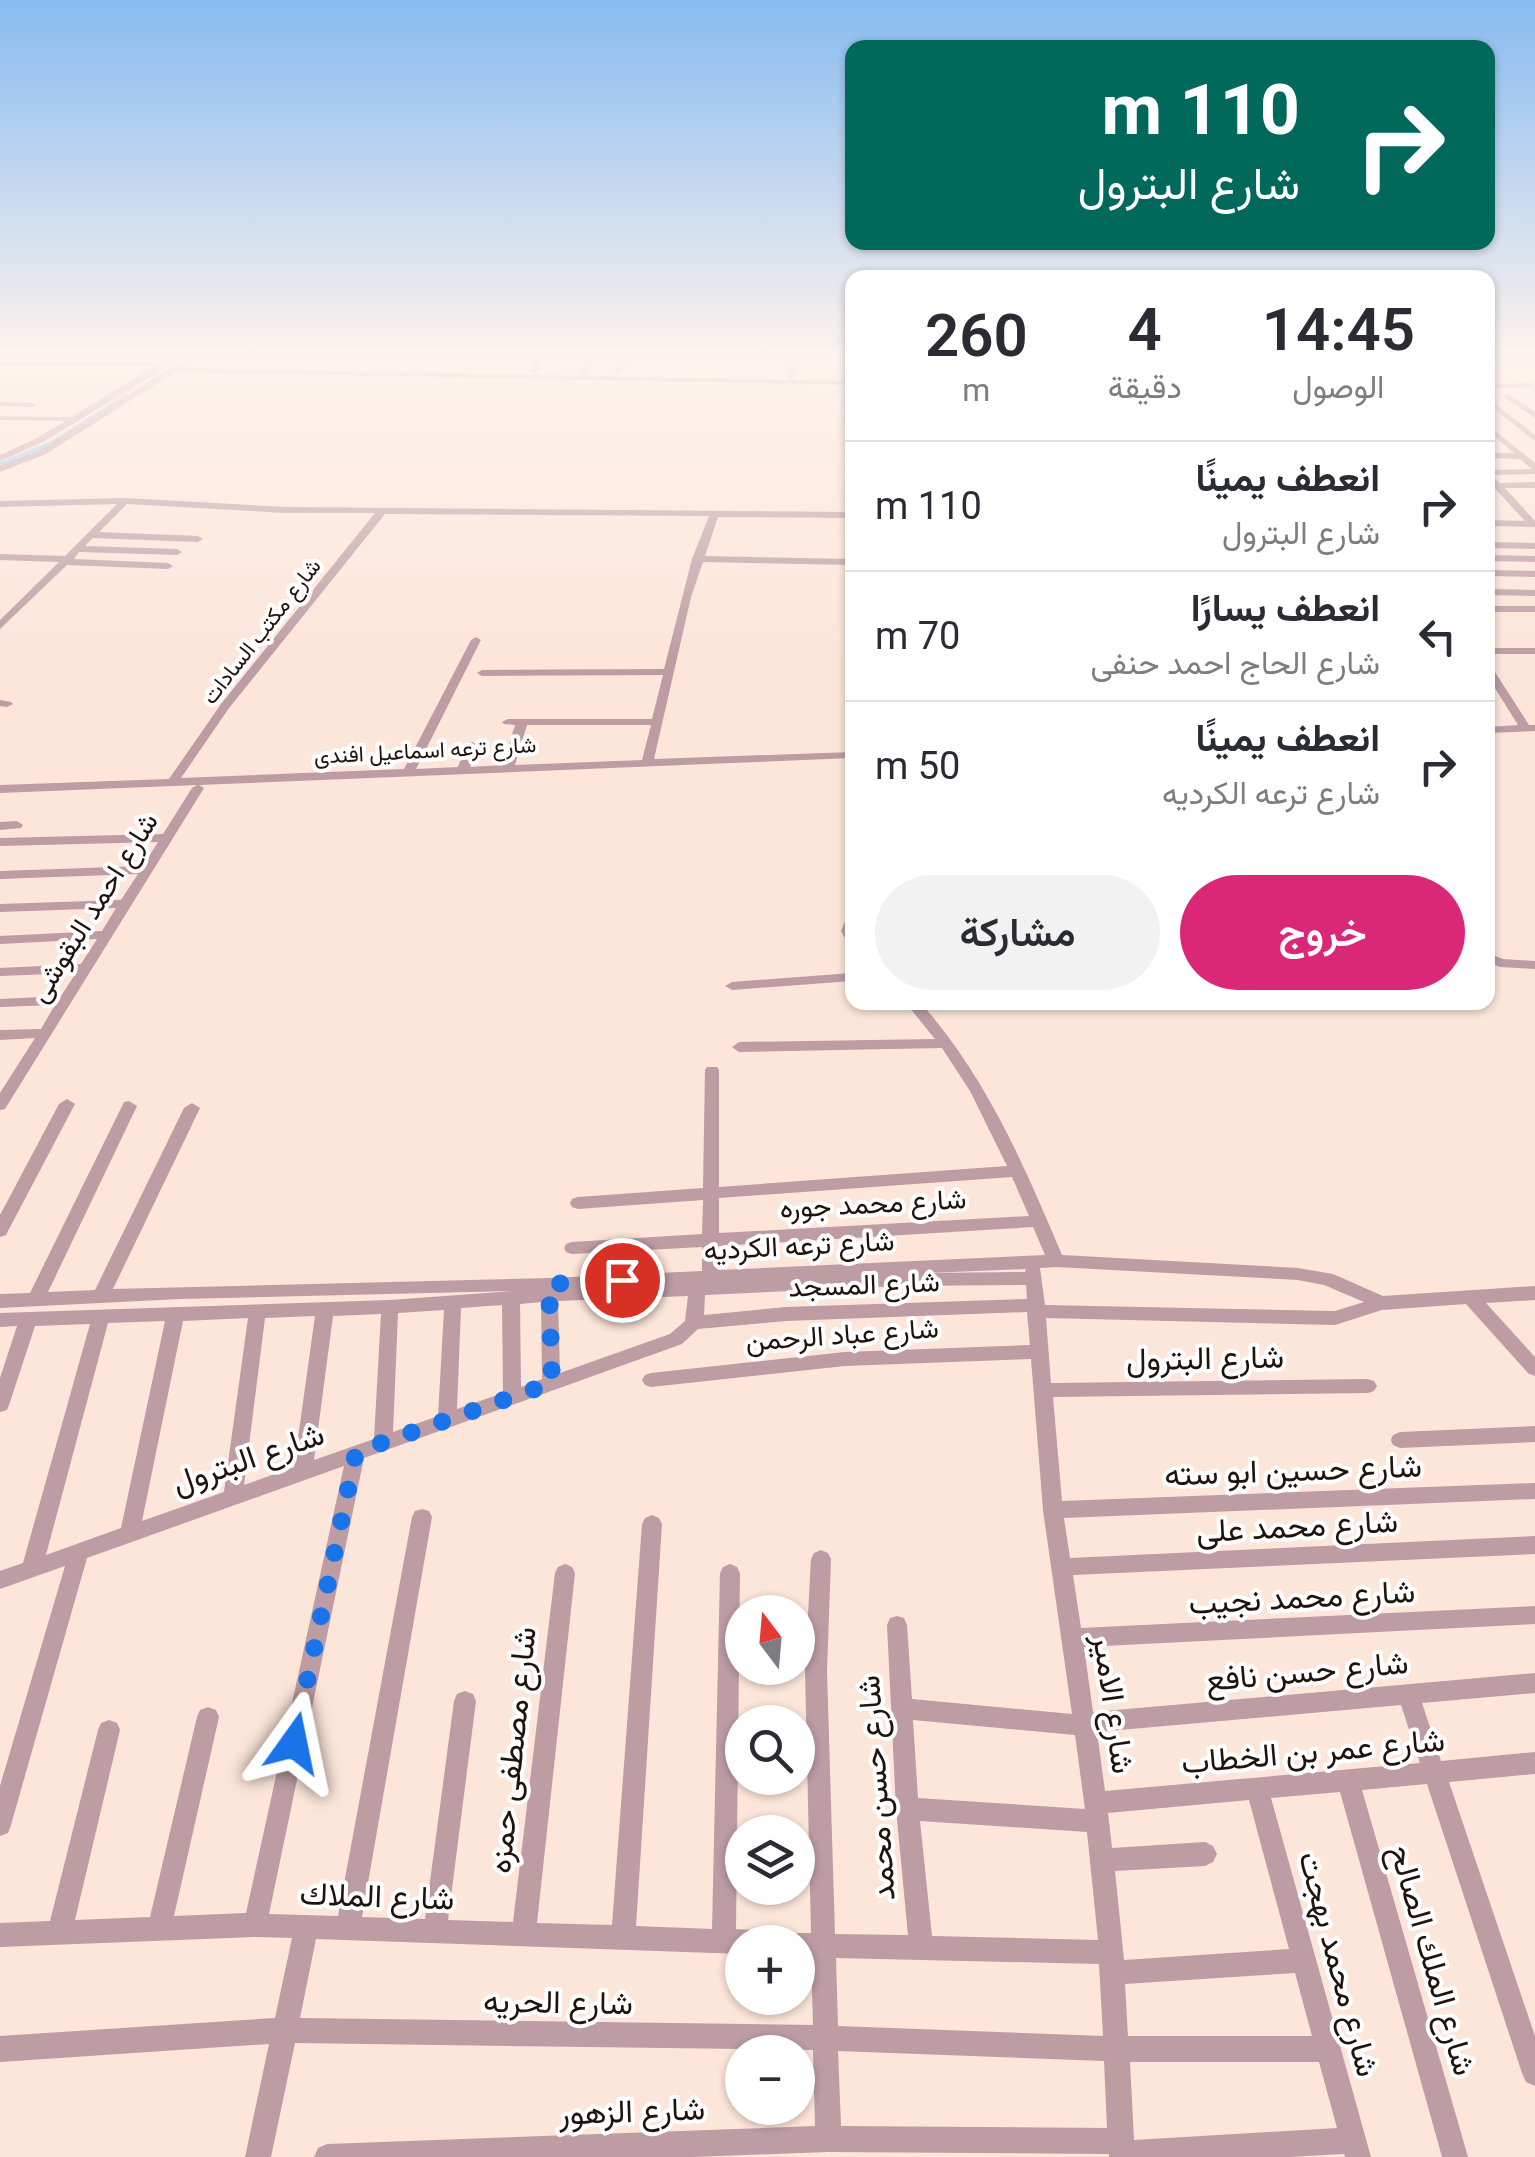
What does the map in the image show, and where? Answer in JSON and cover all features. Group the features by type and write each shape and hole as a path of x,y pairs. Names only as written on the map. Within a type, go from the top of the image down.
{"street":[{"path":"0,469 26,459"},
{"path":"1495,473 1535,469"},
{"path":"1495,482 1534,524"},
{"path":"1498,486 1535,486"},
{"path":"0,626 124,500"},
{"path":"0,504 124,500 286,510 845,515"},
{"path":"1518,508 1535,508"},
{"name":"شارع مكتب السادات","path":"174,780 225,706 383,510"},
{"path":"648,760 696,559 715,512"},
{"path":"1495,523 1534,524"},
{"path":"92,536 198,539"},
{"path":"1495,545 1535,546"},
{"path":"79,549 176,552"},
{"path":"0,557 168,566"},
{"path":"1495,558 1535,559"},
{"path":"696,559 845,562"},
{"path":"1495,573 1535,574"},
{"path":"1495,592 1535,593"},
{"path":"1495,608 1535,609"},
{"path":"1512,635 1529,650"},
{"path":"410,770 476,640"},
{"path":"1495,650 1529,650"},
{"path":"482,673 669,672"},
{"path":"1495,678 1530,728"},
{"path":"508,722 658,722"},
{"path":"509,766 522,722"},
{"path":"1495,730 1530,728"},
{"path":"464,768 472,745"},
{"name":"شارع ترعه اسماعيل افندى","path":"0,792 174,780 268,781 845,758"},
{"name":"شارع ترعه اسماعيل افندى","path":"0,792 198,788 410,770 648,760 845,758"},
{"name":"شارع احمد البقوشى","path":"0,1105 198,788"},
{"path":"0,826 18,825"},
{"path":"0,842 165,838"},
{"path":"0,875 145,870"},
{"path":"0,908 124,904"},
{"path":"0,940 104,935"},
{"path":"1495,960 1535,965"},
{"path":"0,972 83,968"},
{"path":"732,986 845,978"},
{"path":"0,1002 64,1000"},
{"name":"شارع الامير","path":"919,1010 946,1043 1017,1171 1039,1221 1040,1267 1035,1308 1052,1510 1086,1724 1102,1860 1122,2150"},
{"path":"0,1035 43,1033"},
{"path":"739,1047 946,1043"},
{"path":"696,1322 710,1240 712,1070"},
{"path":"0,1073 18,1072"},
{"path":"0,1231 67,1104"},
{"path":"36,1299 129,1106"},
{"path":"101,1296 192,1108"},
{"path":"578,1203 1017,1171"},
{"name":"شارع محمد جوره","path":"572,1248 1039,1221"},
{"name":"شارع ترعه الكرديه","path":"0,1301 550,1290 1040,1267 1298,1274 1327,1279 1382,1303 1535,1294"},
{"path":"550,1290 552,1383"},
{"name":"شارع ترعه الكرديه","path":"0,1320 390,1308 511,1298 550,1290"},
{"path":"1470,1297 1535,1369"},
{"path":"511,1298 512,1397"},
{"path":"446,1420 453,1303"},
{"name":"شارع المسجد","path":"696,1322 786,1314 1035,1308 1335,1318 1382,1303"},
{"path":"383,1442 390,1308"},
{"path":"303,1470 326,1310"},
{"path":"233,1496 257,1313"},
{"path":"130,1532 175,1316"},
{"path":"0,1405 29,1318"},
{"path":"32,1568 101,1318"},
{"name":"شارع البترول","path":"0,1580 676,1339 688,1333 696,1322"},
{"name":"شارع عباد الرحمن","path":"651,1380 845,1359 1039,1352"},
{"name":"شارع البترول","path":"1042,1390 1368,1386"},
{"path":"1400,1440 1535,1434"},
{"path":"255,1925 356,1452"},
{"name":"شارع حسين ابو سته","path":"1052,1510 1535,1491"},
{"path":"348,1928 422,1517"},
{"path":"624,1937 652,1524"},
{"name":"شارع محمد على","path":"1061,1567 1535,1544"},
{"path":"0,1825 78,1551"},
{"path":"821,1559 816,1671 828,2139"},
{"name":"شارع مصطفى حمزه","path":"524,1934 565,1573"},
{"path":"724,1941 730,1573"},
{"name":"شارع محمد نجيب","path":"1072,1638 1534,1618"},
{"name":"شارع حسن محمد","path":"897,1625 907,1809 921,1947"},
{"name":"شارع حسن نافع","path":"900,1708 1086,1724 1535,1683"},
{"path":"1408,1694 1535,2072"},
{"path":"435,1930 465,1701"},
{"path":"158,1928 208,1717"},
{"path":"60,1930 109,1730"},
{"name":"شارع عمر بن الخطاب","path":"907,1809 1096,1812 1257,1788 1535,1763"},
{"name":"شارع الملك الصالح","path":"1348,1780 1456,2157"},
{"name":"شارع محمد بهجت","path":"1257,1788 1356,2148"},
{"path":"1102,1860 1205,1854"},
{"name":"شارع الملاك","path":"0,1935 255,1925 724,1941"},
{"path":"258,2157 307,1926"},
{"path":"815,1946 921,1947 1111,1963 1304,1960"},
{"name":"شارع الحريه","path":"0,2048 285,2030 826,2038 1116,2049 1328,2049"},
{"name":"شارع الزهور","path":"326,2157 828,2139 1122,2150 1356,2148"}],"waterway":[{"path":"0,465 15,459"}],"route":[{"path":"294,1743 356,1452 552,1383 549,1284 622,1280"}]}
